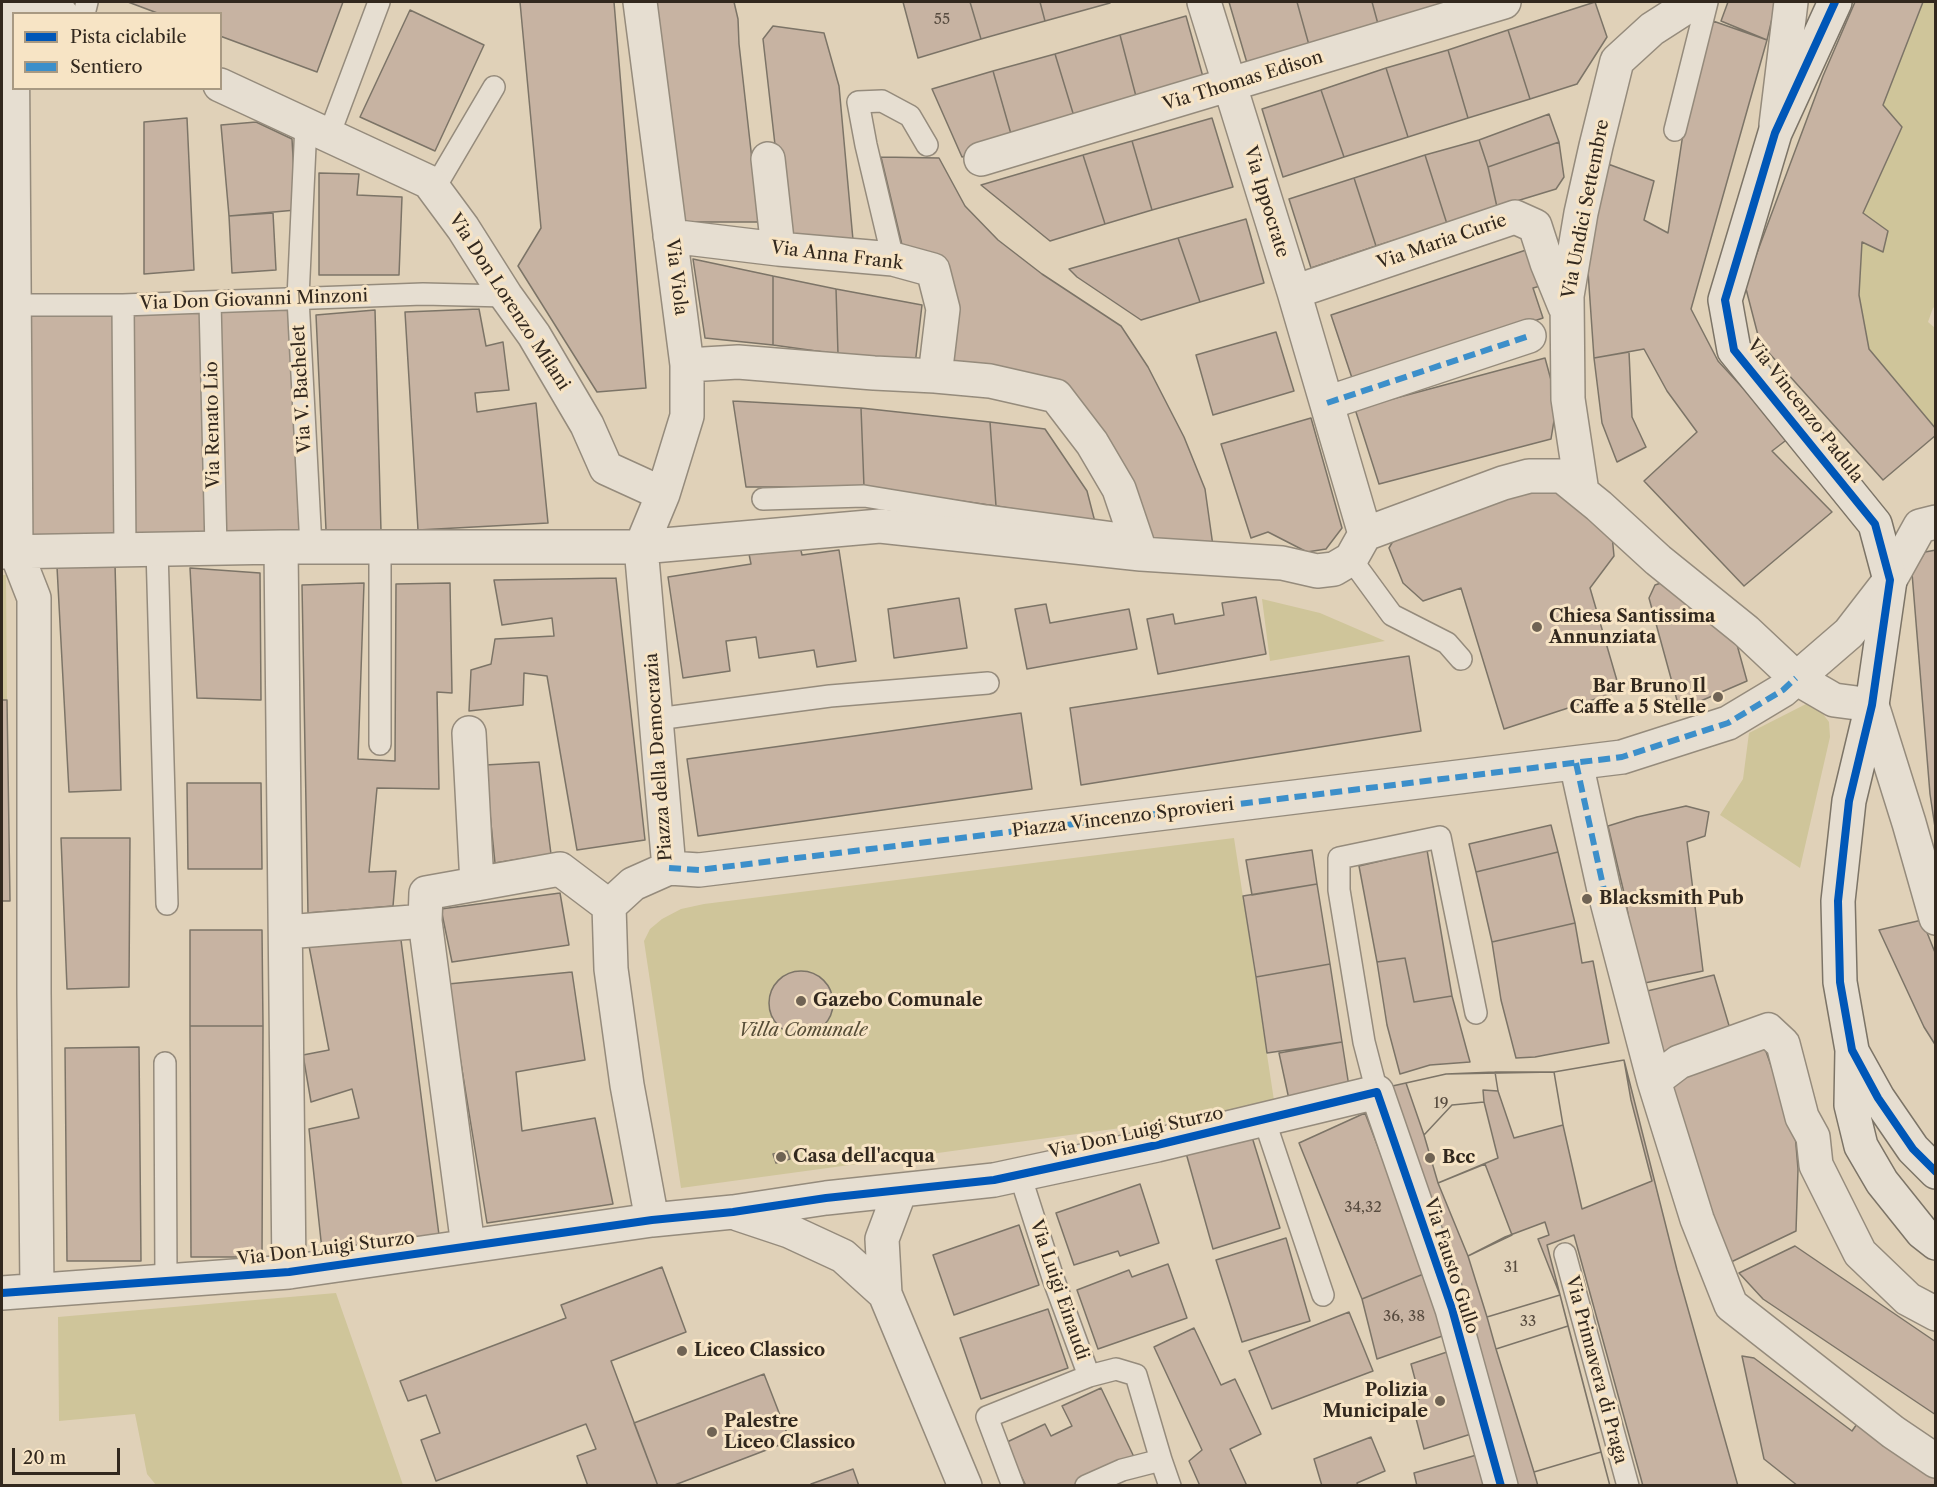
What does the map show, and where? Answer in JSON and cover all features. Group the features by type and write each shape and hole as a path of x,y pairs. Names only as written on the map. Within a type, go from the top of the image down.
{"street":[{"path":"12,2 8,305 9,552 34,598 37,1289"},
{"path":"36,2 57,12"},
{"name":"Via Viola","path":"640,2 687,365 687,416 663,494 641,547"},
{"name":"Via Ippocrate","path":"1204,2 1327,403 1358,546"},
{"name":"Via Thomas Edison","path":"981,159 1504,2"},
{"name":"Via Undici Settembre","path":"1582,492 1568,399 1567,296 1581,213 1617,61 1652,29 1694,2"},
{"path":"1775,133 1791,2"},
{"name":"Via Vincenzo Padula","path":"1835,2 1775,133 1725,300 1734,350 1875,524 1890,580 1872,705 1912,832 1935,918"},
{"name":"Via Don Lorenzo Milani","path":"222,86 429,182 464,228 506,296 534,335 587,425 606,468 663,494"},
{"path":"768,159 778,249"},
{"name":"Via Maria Curie","path":"1294,292 1515,217 1535,226 1568,314"},
{"name":"Via Anna Frank","path":"670,236 778,249 893,259 933,270 943,309 935,376"},
{"path":"1327,403 1529,336"},
{"path":"687,365 738,362 935,376 990,381 1056,396 1092,443 1119,489 1138,545"},
{"path":"9,552 296,547 641,547 880,526 1138,545 1282,563 1317,571 1334,569 1358,546 1503,483 1529,476 1562,477 1658,560 1746,631 1796,678 1834,699 1872,705 1849,801 1838,901 1839,982 1852,1050 1851,1105 1861,1146 1882,1182 1922,1232 1935,1243"},
{"path":"1890,580 1920,526 1935,522"},
{"path":"289,1272 286,932 296,547"},
{"name":"Piazza della Democrazia","path":"609,906 633,884 669,868 641,547"},
{"name":"Piazza Vincenzo Sprovieri","path":"669,868 699,870 1622,757 1728,723 1783,690 1849,633 1890,580"},
{"path":"469,733 477,884"},
{"path":"1576,763 1604,890 1654,1081 1697,1219 1731,1305 1893,1432 1935,1461"},
{"path":"468,1246 425,921 426,893 560,869 609,906 614,992 631,1109 652,1220"},
{"path":"286,932 425,921"},
{"path":"1654,1081 1679,1062 1768,1030 1783,1044 1803,1117 1813,1137 1816,1165 1860,1252 1908,1299 1935,1314"},
{"path":"1852,1050 1878,1098 1913,1149 1935,1172"},
{"name":"Via Don Luigi Sturzo","path":"2,1293 289,1272 652,1220 994,1180 1157,1145 1377,1092"},
{"name":"Via Fausto Gullo","path":"1377,1092 1452,1309 1501,1485"},
{"path":"900,1191 882,1239 885,1294 965,1485"},
{"path":"733,1212 789,1230 843,1256 885,1294"}],"lane":[{"path":"317,129 379,2"},
{"path":"1675,130 1707,2"},
{"path":"434,189 494,87"},
{"path":"893,259 858,102 882,101 910,116 927,145"},
{"name":"Via V. Bachelet","path":"296,547 298,298 317,129"},
{"name":"Via Don Giovanni Minzoni","path":"8,305 123,305 423,294 506,296"},
{"name":"Via Renato Lio","path":"210,302 216,548"},
{"path":"123,305 167,904"},
{"path":"763,499 864,496 1138,545"},
{"path":"1358,546 1392,615 1447,643 1461,659"},
{"path":"380,547 380,744"},
{"path":"657,719 830,696 988,683"},
{"path":"1377,1092 1364,1042 1339,890 1339,858 1440,837 1476,1013"},
{"path":"165,1063 166,1280"},
{"path":"1264,1119 1323,1295"},
{"name":"Via Luigi Einaudi","path":"1020,1174 1053,1278 1089,1376 1116,1369 1136,1375 1170,1485"},
{"name":"Via Primavera di Praga","path":"1565,1254 1628,1485"},
{"path":"1013,1485 987,1417 1089,1376"},
{"path":"1086,1485 1122,1470 1161,1460"}],"green space":[{"path":"1923,2 1935,2 1936,306 1928,322 1935,328 1935,429 1869,349 1859,295 1862,242 1883,252 1888,231 1863,213 1902,127 1883,105"},
{"path":"2,575 6,575 7,700 2,700"},
{"path":"1262,599 1320,613 1385,641 1270,661"},
{"path":"1806,704 1820,710 1829,722 1830,737 1800,868 1720,815 1743,779 1749,733"},
{"name":"Villa Comunale","path":"1234,838 1275,1107 681,1188 644,941 650,929 662,919 681,909 704,904"},
{"path":"336,1293 403,1485 156,1485 147,1474 135,1414 59,1421 58,1317"}],"building":[{"path":"128,2 343,2 317,72 222,37 222,12 155,12"},
{"path":"520,2 614,2 646,388 597,392 518,266 541,228"},
{"path":"645,2 734,2 738,19 759,222 682,222"},
{"path":"903,2 970,2 981,39 918,58"},
{"path":"970,2 1040,2 1045,21 981,39"},
{"path":"1040,2 1110,2 1110,3 1045,21"},
{"path":"1229,2 1297,2 1309,45 1247,63"},
{"path":"1297,2 1372,2 1378,24 1309,45"},
{"path":"1372,2 1438,2 1440,6 1378,24"},
{"path":"1595,2 1607,37 1577,84 1530,99 1508,30"},
{"path":"1728,2 1776,2 1767,40 1721,21"},
{"path":"1855,2 1923,2 1883,105 1902,127 1863,213 1888,231 1883,252 1862,242 1859,295 1869,349 1936,429 1936,435 1883,480 1760,343 1745,285 1823,76"},
{"path":"410,10 484,45 435,151 360,117"},
{"path":"1186,16 1205,84 1138,104 1120,35"},
{"path":"1713,21 1767,40 1691,309 1718,361 1789,438 1772,451 1832,512 1744,586 1644,481 1697,432 1667,391 1644,349 1594,358 1587,257 1608,164 1654,181 1644,220 1668,233 1689,94"},
{"path":"773,26 824,33 839,86 853,240 785,233 763,39"},
{"path":"1508,30 1530,99 1468,118 1448,50"},
{"path":"1120,35 1138,104 1076,123 1055,54"},
{"path":"1448,50 1468,118 1408,137 1386,68"},
{"path":"1055,54 1076,123 1013,141 993,71"},
{"path":"1386,68 1408,137 1344,157 1321,90"},
{"path":"993,71 1013,141 962,157 932,89"},
{"path":"1321,90 1344,157 1283,177 1262,109"},
{"path":"1549,114 1559,142 1488,167 1479,140"},
{"path":"187,118 194,270 144,274 144,122"},
{"path":"1212,118 1233,187 1152,210 1132,141"},
{"path":"256,122 292,139 296,210 229,216 221,125"},
{"path":"1479,140 1497,207 1447,224 1425,155"},
{"path":"1132,141 1152,210 1105,224 1083,155"},
{"path":"1559,142 1564,177 1556,189 1497,207 1488,167"},
{"path":"1083,155 1105,224 1050,241 981,185"},
{"path":"1425,155 1447,224 1376,246 1354,178"},
{"path":"881,157 939,158 965,206 998,240 1042,274 1121,326 1148,367 1184,437 1205,489 1213,546 1150,542 1063,386 949,365 943,261 903,249"},
{"path":"319,173 359,174 357,195 402,197 399,275 319,275"},
{"path":"1354,178 1376,246 1311,268 1289,199"},
{"path":"273,213 276,270 232,273 229,216"},
{"path":"1246,219 1264,283 1200,302 1178,238"},
{"path":"1178,238 1200,302 1141,320 1077,277 1069,269"},
{"path":"1532,248 1544,285 1533,288 1543,318 1353,381 1331,315"},
{"path":"693,259 773,276 773,345 705,338"},
{"path":"773,276 836,289 838,354 773,345"},
{"path":"836,289 922,305 915,365 838,354"},
{"path":"298,298 311,547 216,548 210,302"},
{"path":"210,302 216,548 125,550 123,305"},
{"path":"14,305 123,305 125,550 16,552"},
{"path":"479,309 486,346 503,342 509,390 475,393 477,412 536,403 548,523 418,530 405,312"},
{"path":"375,310 381,531 326,530 316,315"},
{"path":"1276,332 1294,391 1213,415 1196,355"},
{"path":"1629,352 1632,417 1646,447 1617,462 1602,423 1594,358"},
{"path":"1545,358 1557,402 1551,439 1379,484 1355,409"},
{"path":"733,401 861,408 864,487 746,487"},
{"path":"861,408 990,422 996,506 864,487"},
{"path":"1311,418 1342,528 1326,549 1307,552 1268,532 1251,538 1221,444"},
{"path":"990,422 1045,429 1087,491 1095,522 996,506"},
{"name":"Chiesa Santissima Annunziata","path":"1526,487 1565,493 1612,535 1614,556 1590,588 1620,691 1504,729 1461,588 1423,601 1403,583 1389,548 1396,536"},
{"path":"799,542 802,555 839,550 856,661 817,667 814,650 759,658 756,637 726,641 730,671 683,678 668,577 751,564 748,549"},
{"path":"1936,550 1936,834 1930,794 1912,573 1925,552"},
{"path":"115,564 121,790 69,792 57,567"},
{"path":"190,568 260,573 261,700 197,698"},
{"path":"616,578 645,840 577,850 547,676 524,673 523,705 469,711 471,670 491,664 495,639 554,636 552,618 502,625 494,580"},
{"path":"1676,578 1731,623 1747,681 1689,706 1678,704 1649,598 1655,585"},
{"path":"364,583 358,759 395,761 396,584 450,583 452,693 437,692 439,789 377,788 369,872 396,871 393,906 308,913 302,585"},
{"path":"1256,597 1266,654 1158,674 1147,619 1173,614 1175,624 1224,615 1222,603"},
{"path":"959,598 967,648 894,658 888,609"},
{"path":"1046,604 1050,623 1129,609 1137,649 1027,669 1015,609"},
{"path":"1409,656 1421,731 1081,785 1070,708"},
{"path":"2,700 7,700 10,901 2,901"},
{"path":"1021,713 1032,789 698,836 687,759"},
{"path":"539,762 551,854 495,863 485,765"},
{"path":"187,783 261,783 262,869 188,869"},
{"path":"1686,806 1709,812 1705,836 1687,842 1703,971 1640,984 1625,897 1608,826"},
{"path":"1551,825 1558,852 1476,872 1469,844"},
{"path":"61,838 130,838 129,987 67,989"},
{"path":"1312,850 1317,884 1252,895 1246,860"},
{"path":"1427,850 1452,996 1414,1002 1405,958 1377,962 1359,866"},
{"path":"1558,852 1575,923 1492,942 1476,872"},
{"path":"1317,884 1330,964 1256,977 1243,896"},
{"path":"560,893 569,945 452,962 441,909"},
{"path":"1922,920 1936,955 1936,1046 1924,1027 1879,930"},
{"path":"1575,923 1582,963 1593,961 1609,1043 1535,1057 1516,1058 1501,1000 1492,942"},
{"path":"190,930 262,930 263,1026 190,1026"},
{"path":"401,940 439,1235 322,1250 309,1129 359,1118 352,1089 311,1102 303,1055 329,1050 309,946"},
{"path":"1405,958 1414,1002 1452,996 1470,1062 1430,1065 1400,1074 1387,1025 1377,962"},
{"path":"1330,964 1342,1042 1267,1053 1256,977"},
{"name":"Gazebo Comunale","path":"801,971 819,977 827,985 833,1003 827,1021 819,1029 801,1035 783,1029 775,1021 769,1003 775,985 783,977"},
{"path":"572,972 585,1060 516,1072 522,1131 595,1118 613,1204 487,1223 448,984"},
{"path":"1714,975 1733,1039 1660,1064 1643,992"},
{"path":"190,1026 263,1026 262,1257 191,1257"},
{"path":"1342,1042 1350,1093 1290,1104 1279,1053"},
{"path":"1763,1043 1795,1133 1798,1169 1796,1231 1729,1263 1668,1077"},
{"path":"139,1047 141,1261 67,1261 65,1048"},
{"path":"1624,1060 1677,1270 1738,1486 1643,1486 1574,1235 1547,1245 1610,1486 1515,1486 1388,1087 1446,1074 1554,1072"},
{"path":"1624,1060 1631,1100 1652,1181 1582,1209 1554,1072"},
{"path":"1495,1072 1498,1091 1483,1090 1484,1102 1452,1105 1424,1135 1406,1083 1446,1074"},
{"path":"1495,1072 1554,1072 1563,1125 1514,1138 1498,1091"},
{"path":"1484,1102 1498,1158 1438,1183 1424,1135 1452,1105"},
{"path":"1365,1113 1426,1273 1362,1299 1299,1143"},
{"path":"1252,1137 1280,1228 1213,1249 1186,1153"},
{"name":"Casa dell'acqua","path":"787,1151 790,1159 776,1163 773,1154"},
{"path":"1485,1164 1512,1235 1468,1256 1438,1183"},
{"path":"1140,1184 1159,1243 1120,1256 1118,1251 1074,1265 1056,1213"},
{"path":"1545,1222 1549,1235 1538,1239 1560,1295 1487,1317 1468,1256 1505,1237"},
{"path":"1019,1225 1039,1285 954,1315 933,1255"},
{"path":"1286,1238 1310,1321 1242,1342 1216,1260"},
{"path":"1795,1246 1936,1342 1936,1415 1763,1299 1739,1273"},
{"path":"1168,1264 1187,1318 1098,1349 1077,1290 1129,1270 1132,1277"},
{"path":"662,1267 686,1332 611,1361 658,1486 588,1486 577,1456 596,1449 586,1424 436,1481 421,1440 440,1433 426,1395 408,1401 400,1381 566,1318 561,1305"},
{"path":"1426,1273 1448,1334 1377,1359 1362,1299"},
{"path":"1560,1295 1568,1326 1496,1349 1487,1317"},
{"path":"1048,1309 1068,1368 981,1399 960,1338"},
{"path":"1349,1312 1373,1371 1272,1409 1249,1351"},
{"path":"1568,1326 1601,1452 1534,1472 1496,1349"},
{"path":"1194,1328 1221,1385 1235,1379 1261,1434 1230,1449 1247,1486 1200,1486 1189,1461 1202,1450 1154,1347"},
{"name":"Polizia Municipale","path":"1453,1350 1471,1434 1424,1449 1412,1403 1420,1398 1411,1364"},
{"path":"1742,1356 1754,1358 1852,1431 1857,1424 1936,1478 1936,1486 1798,1486 1764,1459"},
{"name":"Palestre Liceo Classico","path":"764,1374 790,1441 672,1486 658,1486 634,1423"},
{"path":"1101,1388 1134,1457 1075,1486 1026,1486 1005,1443 1045,1424 1051,1436 1072,1426 1062,1406"},
{"path":"1371,1437 1385,1471 1357,1483 1358,1486 1322,1486 1314,1459"},
{"path":"1601,1452 1610,1486 1538,1486 1534,1472"},
{"path":"1480,1454 1489,1486 1417,1486 1414,1473"},
{"path":"853,1469 859,1486 811,1486 811,1484"}],"marked path":[{"path":"1327,403 1529,336"},
{"path":"669,868 699,870 1622,757 1728,723 1783,690 1796,678"},
{"path":"1576,763 1604,890"}],"cycle path":[{"path":"1835,2 1775,133 1725,300 1734,350 1875,524 1890,580 1872,705 1849,801 1838,901 1840,982 1852,1050 1878,1098 1913,1149 1936,1172"},
{"path":"2,1293 289,1272 652,1220 994,1180 1157,1145 1377,1092 1452,1309 1501,1486"}],"place":[{"name":"Chiesa Santissima Annunziata","path":"1537,627"},
{"name":"Bar Bruno Il Caffe a 5 Stelle","path":"1718,697"},
{"name":"Blacksmith Pub","path":"1587,899"},
{"name":"Gazebo Comunale","path":"801,1001"},
{"name":"Casa dell'acqua","path":"781,1157"},
{"name":"Bcc","path":"1430,1158"},
{"name":"Liceo Classico","path":"682,1351"},
{"name":"Polizia Municipale","path":"1440,1401"},
{"name":"Palestre Liceo Classico","path":"712,1432"}]}
